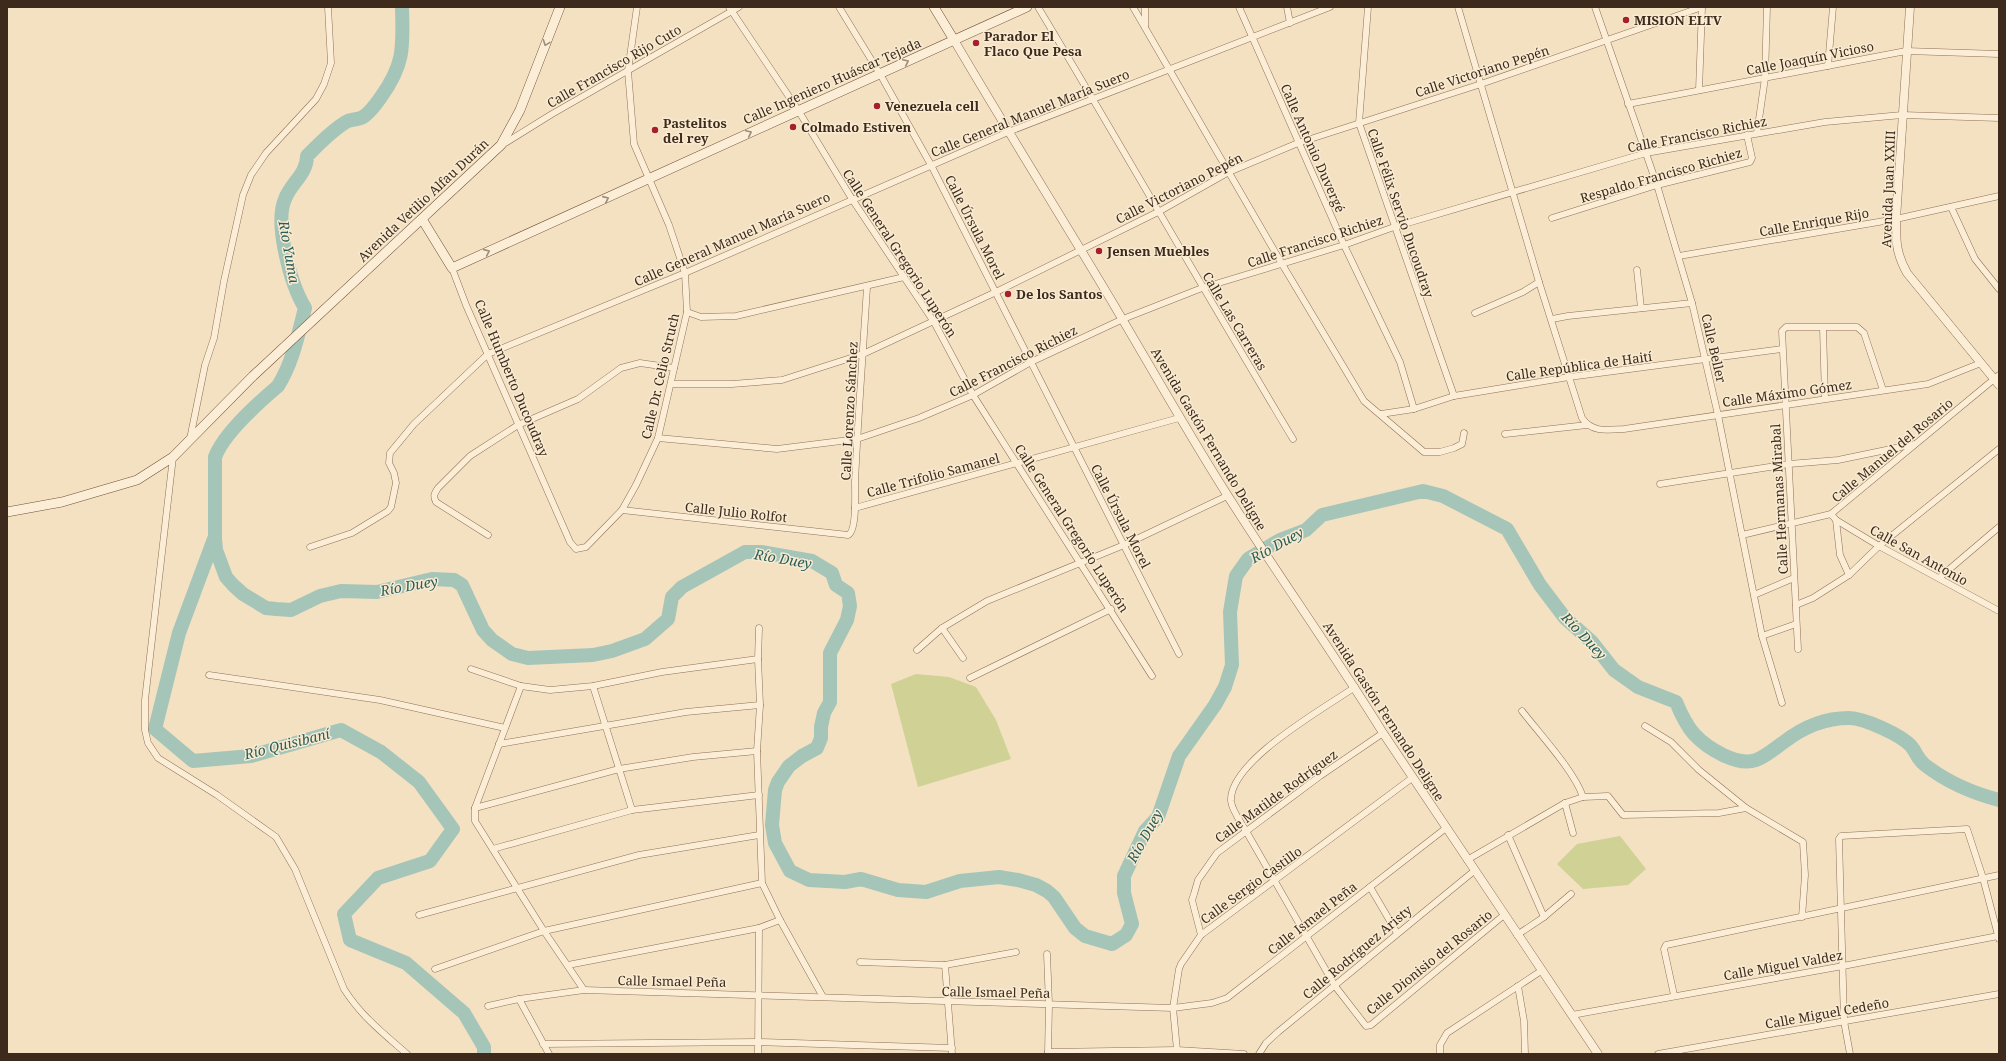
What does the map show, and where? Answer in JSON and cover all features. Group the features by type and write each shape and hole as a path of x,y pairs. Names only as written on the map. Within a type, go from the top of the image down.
{"main road":[{"name":"Avenida Vetilio Alfau Durán","path":"7,512 62,502 137,480 173,458 253,376 501,145 520,110 560,7"},
{"name":"Avenida Gastón Fernando Deligne","path":"934,7 954,40"},
{"name":"Calle Ingeniero Huáscar Tejada","path":"452,268 1027,7"},
{"name":"Calle Humberto Ducoudray","path":"422,219 452,268"}],"street":[{"path":"190,441 205,365 214,338 224,281 243,195 251,175 266,153 316,98 324,84 331,63 328,7"},
{"name":"Calle Dr. Celio Struch","path":"576,549 586,546 622,510 636,485 658,438 687,312 685,273 669,226 634,144 628,71 637,7"},
{"name":"Calle Francisco Rijo Cuto","path":"501,145 731,9 739,7"},
{"name":"Calle Úrsula Morel","path":"839,7 880,74 931,165 1180,654"},
{"name":"Calle Las Carreras","path":"1038,7 1160,211 1202,288 1293,439"},
{"path":"1133,7 1282,264 1364,401 1424,452 1440,452 1454,448 1462,444 1464,433"},
{"path":"1145,7 1145,28"},
{"name":"Calle Antonio Duvergé","path":"1238,7 1344,245 1400,362 1408,384 1414,409"},
{"path":"1287,7 1290,23"},
{"name":"Calle General Manuel María Suero","path":"310,547 352,533 388,511 391,507 396,483 394,473 389,463 390,454 414,424 488,354 685,273 1008,132 1330,7"},
{"name":"Calle Félix Servio Ducoudray","path":"1368,7 1359,123 1454,396"},
{"path":"1458,7 1539,282 1552,319 1582,418 1590,426"},
{"name":"Calle Beller","path":"1595,7 1657,185 1692,302 1718,415 1762,636 1782,703"},
{"path":"1699,90 1702,7"},
{"name":"Calle Victoriano Pepén","path":"671,384 732,384 782,380 863,354 934,322 1160,211 1229,172 1298,143 1481,84 1702,7"},
{"path":"1757,133 1765,78 1767,7"},
{"path":"1828,66 1833,7"},
{"name":"Avenida Juan XXIII","path":"1910,7 1896,219 1897,250 1907,273 1981,363 1998,380"},
{"name":"Calle General Gregorio Luperón","path":"731,9 798,110 852,199 934,322 973,395 1111,609 1152,676"},
{"name":"Avenida Gastón Fernando Deligne","path":"954,40 1008,132 1123,319 1179,418 1227,496 1299,607 1355,687 1382,733 1598,1054"},
{"name":"Calle Joaquín Vicioso","path":"1628,104 1906,51 1999,54"},
{"name":"Calle Francisco Richiez","path":"658,438 777,448 857,439 919,418 973,395 1031,362 1123,319 1202,288 1344,245 1394,227 1646,153 1825,122 1902,115 1999,118"},
{"name":"Respaldo Francisco Richiez","path":"1552,218 1657,185 1750,162 1752,158 1746,135"},
{"name":"Calle Enrique Rijo","path":"1679,256 1896,219 1999,196"},
{"path":"1951,207 1975,259 1997,282 1999,289"},
{"name":"Calle Humberto Ducoudray","path":"452,268 466,305 518,426 570,542 576,549"},
{"path":"1637,270 1641,308"},
{"path":"687,312 700,317 736,316 904,277"},
{"path":"1475,312 1523,292 1539,282"},
{"name":"Calle Lorenzo Sánchez","path":"848,535 852,530 855,508 857,439 867,286"},
{"path":"1552,319 1692,302"},
{"path":"1825,398 1824,328 1857,327 1862,330 1883,390"},
{"name":"Calle Hermanas Mirabal","path":"1798,649 1782,331 1783,328 1824,328"},
{"name":"Calle República de Haití","path":"1381,414 1414,409 1454,396 1569,377 1782,349"},
{"path":"488,535 436,502 434,493 470,456 518,426 578,399 621,368 640,363 674,368"},
{"name":"Calle Máximo Gómez","path":"1505,434 1590,426 1605,430 1624,429 1825,398 1928,384 1981,363"},
{"name":"Calle Manuel del Rosario","path":"1742,534 1831,514 1916,444 1998,380"},
{"name":"Calle Trifolio Samanel","path":"855,508 1179,418"},
{"path":"1660,484 1789,464 1838,460 1916,444"},
{"path":"1796,605 1813,598 1849,574 1879,546 1999,449"},
{"path":"173,458 145,700 144,730 148,743 158,758 163,762 217,795 276,837 295,869 344,989 353,1004 371,1023 407,1054"},
{"path":"917,650 942,628 987,600 1124,545 1227,496"},
{"name":"Calle Julio Rolfot","path":"622,510 848,535"},
{"name":"Calle San Antonio","path":"1831,514 1836,520 1879,546 1998,609"},
{"path":"1836,520 1840,555 1849,574"},
{"path":"1938,578 1999,527"},
{"path":"1754,595 1794,578"},
{"path":"970,678 1111,609"},
{"path":"1762,636 1796,624"},
{"path":"759,628 758,659 760,704 757,751 759,836 762,883 780,920 823,997"},
{"path":"942,628 963,658"},
{"path":"471,669 521,686 550,690 593,686 662,672 758,659"},
{"path":"209,675 380,700 505,728"},
{"path":"521,686 475,808 475,821 544,931 584,990"},
{"path":"593,686 632,810"},
{"path":"1335,986 1307,934 1246,831 1233,807 1231,799 1234,788 1252,760 1269,746 1355,687"},
{"path":"499,744 686,712 760,704"},
{"path":"1522,711 1580,788 1583,797"},
{"path":"1645,726 1671,742 1699,770 1746,808 1803,842 1805,875 1802,918"},
{"name":"Calle Matilde Rodríguez","path":"1201,935 1192,900 1198,880 1217,853 1382,733"},
{"path":"475,808 619,769 693,757 757,751"},
{"name":"Calle Sergio Castillo","path":"1177,1050 1173,1008 1181,964 1201,935 1276,881 1412,778"},
{"path":"493,849 632,810 759,795"},
{"path":"1467,860 1565,803 1583,797 1608,796 1623,814 1719,813 1746,808"},
{"path":"1565,803 1573,833"},
{"name":"Calle Ismael Peña","path":"488,1006 519,999 584,990 758,994 947,1002 1173,1008 1212,1002 1227,998 1307,934 1446,828"},
{"path":"1850,1054 1844,1021 1841,836 1964,828 1968,831 1984,878 1998,938"},
{"path":"1508,835 1544,917"},
{"path":"419,915 639,855 759,836"},
{"name":"Calle Rodríguez Aristy","path":"1259,1054 1278,1032 1474,871"},
{"path":"1674,996 1664,949 1666,944 1802,918 1999,875"},
{"path":"435,969 544,931 762,883"},
{"path":"1370,887 1397,933"},
{"path":"1517,935 1544,917 1571,894"},
{"name":"Calle Dionisio del Rosario","path":"1335,986 1366,1026 1368,1026 1504,916"},
{"path":"568,965 759,928 780,920"},
{"path":"758,1054 759,928"},
{"name":"Calle Miguel Valdez","path":"1572,1015 1998,938"},
{"path":"860,962 945,965 1016,952"},
{"path":"1047,954 1049,1004 1048,1053 1177,1050 1244,1054"},
{"path":"543,1044 758,1042 952,1051 945,965"},
{"path":"1440,1054 1440,1045 1447,1033 1541,971"},
{"path":"1518,986 1524,1021 1525,1054"},
{"name":"Calle Miguel Cedeño","path":"1658,1054 1999,994"},
{"path":"519,999 549,1054"}],"green space":[{"path":"916,674 949,677 976,687 996,720 1011,759 918,787 891,684"},
{"path":"1620,836 1646,869 1628,885 1583,889 1557,864 1577,844"}],"waterway":[{"name":"Río Duey","path":"402,7 403,33 401,54 395,74 389,85 368,113 361,118 348,121 335,129 307,156 302,173 285,199 282,210 283,238 294,285 305,308 288,367 278,386 234,428 219,448 215,457 216,550 226,577 243,594 266,608 291,610 320,596 341,591 377,592 432,579 454,580 462,585 483,630 492,640 512,654 528,658 593,655 612,651 645,639 668,619 672,597 682,587 745,552 761,552 812,561 832,573 836,585 848,593 850,606 847,620 830,653 830,702 824,713 821,727 821,738 817,748 802,756 789,766 778,782 775,790 772,825 775,843 790,871 809,880 845,882 861,879 898,890 926,892 960,881 999,877 1018,880 1036,885 1047,891 1054,897 1075,928 1085,936 1112,944 1126,935 1132,924 1124,893 1124,876 1145,831 1158,817 1179,756 1215,705 1225,687 1232,665 1230,612 1236,576 1248,559 1280,540 1306,530 1322,515 1423,491 1443,496 1507,529 1540,585 1565,618 1592,642 1614,670 1638,687 1676,702 1684,719 1694,734 1706,745 1723,755 1740,761 1756,760 1806,728 1840,718 1856,719 1873,724 1899,737 1911,746 1922,763 1942,777 1970,791 1999,800"},
{"name":"Río Quisibaní","path":"214,539 179,633 155,729 193,761 251,756 341,730 381,752 419,782 453,829 430,861 378,878 344,914 350,940 406,963 464,1013 484,1047 484,1054"}],"place":[{"name":"MISION ELTV","path":"1626,20"},
{"name":"Parador El Flaco Que Pesa","path":"976,43"},
{"name":"Venezuela cell","path":"877,106"},
{"name":"Colmado Estiven","path":"793,127"},
{"name":"Pastelitos del rey","path":"655,130"},
{"name":"Jensen Muebles","path":"1099,251"},
{"name":"De los Santos","path":"1008,294"}],"water label":[{"name":"Río Yuma","path":"289,252"}]}
